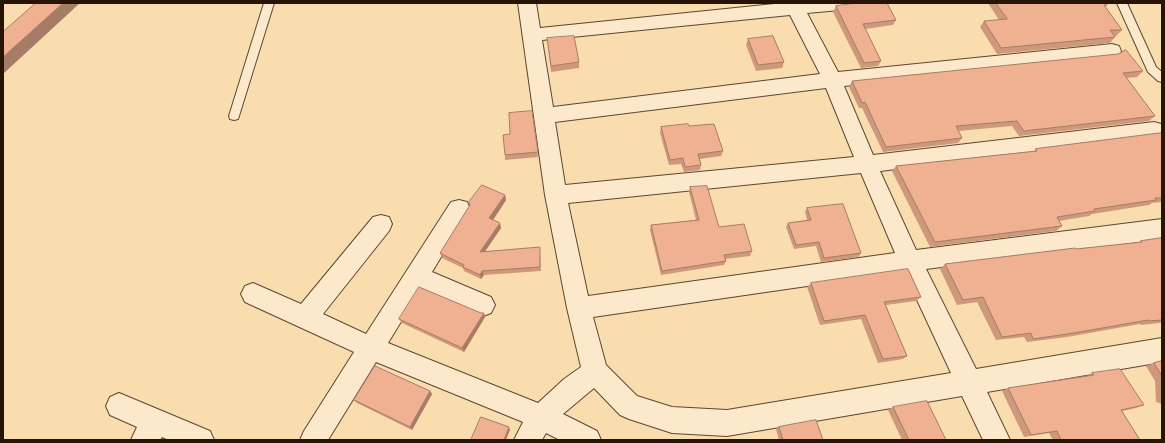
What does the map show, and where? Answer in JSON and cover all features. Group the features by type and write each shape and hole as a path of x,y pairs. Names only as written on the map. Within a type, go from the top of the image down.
{"street":[{"path":"527,3 556,195 579,308 595,372 629,406 672,420 727,423 1162,350"},
{"path":"532,35 794,6 851,3"},
{"path":"794,6 832,80 910,261 997,440"},
{"path":"545,116 832,80 1112,51"},
{"path":"556,195 867,164 1154,130"},
{"path":"313,440 370,348 460,209"},
{"path":"305,318 381,224"},
{"path":"579,308 910,261 1162,229"},
{"path":"416,276 483,305"},
{"path":"253,294 370,348 541,417 588,440"},
{"path":"527,440 541,417 573,388 595,372"},
{"path":"119,406 151,431 201,440"}],"lane":[{"path":"234,116 270,3"},
{"path":"1122,3 1152,69 1162,78"}],"building":[{"path":"36,3 63,3 3,57 3,32"},
{"path":"858,3 887,3 896,20 863,24 881,61 864,63 836,6"},
{"path":"996,3 1106,3 1107,5 1104,5 1122,30 1110,30 1115,37 1001,48 984,21 1007,19"},
{"path":"574,36 579,62 551,66 547,38"},
{"path":"773,36 784,62 758,65 748,39"},
{"path":"1126,50 1143,71 1123,73 1155,116 1024,131 1017,121 956,126 962,138 886,147 865,102 862,103 852,81 1118,54"},
{"path":"532,111 538,152 505,155 503,135 510,134 509,113"},
{"path":"688,124 689,126 714,124 723,151 698,154 701,165 685,167 683,158 670,160 661,127"},
{"path":"1162,133 1162,198 1094,209 1095,211 1057,217 1062,226 935,242 896,166 1037,151 1036,149"},
{"path":"482,185 505,195 489,218 500,223 480,252 540,247 540,267 482,271 480,275 440,253 470,205 469,202"},
{"path":"707,186 719,227 744,224 752,251 724,255 726,261 662,271 651,225 699,220 690,187"},
{"path":"843,204 861,253 824,258 819,242 796,245 788,223 811,220 807,208"},
{"path":"1162,238 1162,320 1148,320 1033,339 1031,333 1002,337 983,297 963,300 945,264 1075,248 1142,242 1141,241"},
{"path":"908,269 921,297 884,302 907,356 883,359 865,315 824,321 811,283"},
{"path":"419,287 484,313 462,348 399,319"},
{"path":"1162,361 1162,376 1154,363"},
{"path":"375,366 430,391 410,427 354,400"},
{"path":"1120,369 1144,405 1121,410 1140,440 1061,440 1057,431 1031,435 1008,388 1094,375 1092,373"},
{"path":"927,401 946,440 909,440 893,407"},
{"path":"481,417 509,427 504,440 471,440"},
{"path":"816,420 823,440 783,440 779,427"}]}
